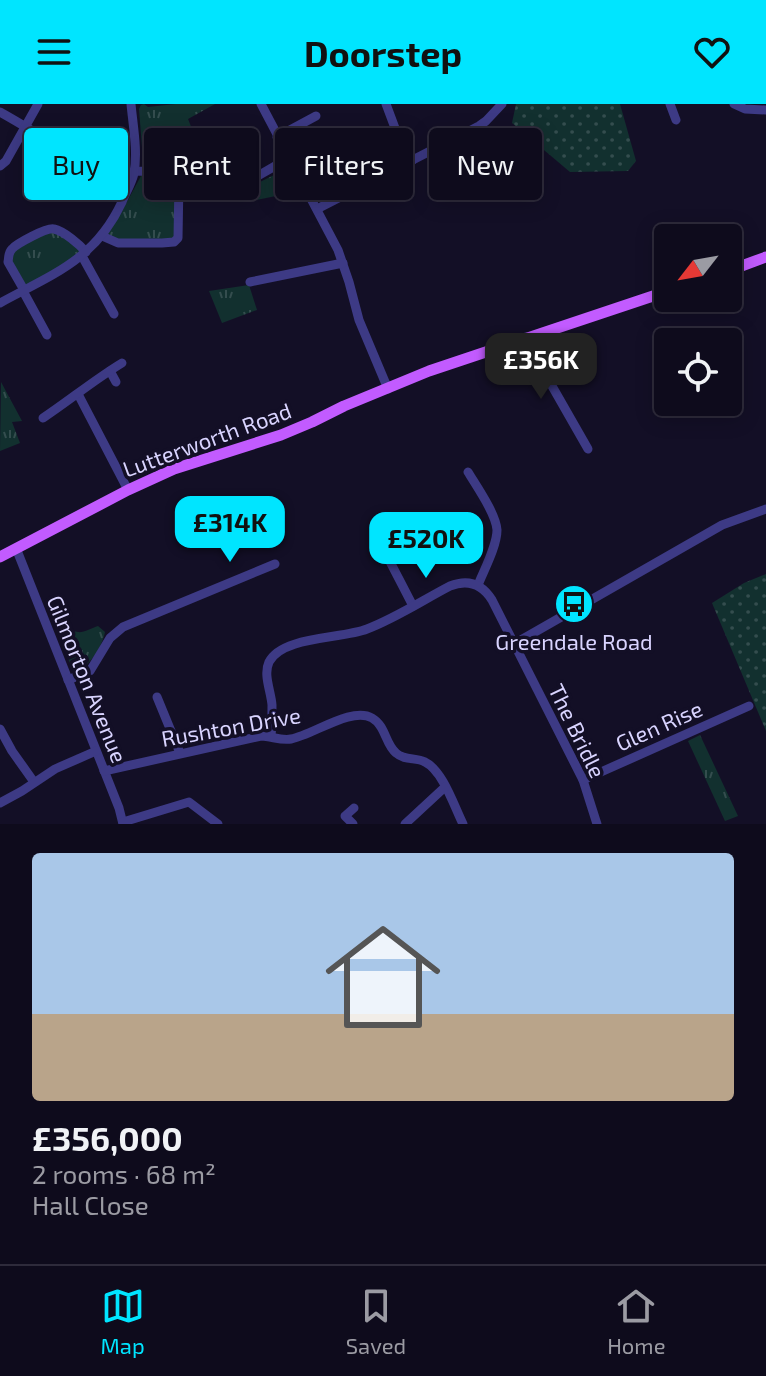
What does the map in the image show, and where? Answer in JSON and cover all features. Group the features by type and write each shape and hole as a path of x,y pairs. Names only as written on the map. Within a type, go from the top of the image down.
{"main road":[{"path":"742,266 766,257"},
{"name":"Lutterworth Road","path":"0,557 174,469 281,435 429,371 654,296"}],"street":[{"path":"0,166 6,161 38,104"},
{"path":"0,303 84,254 114,219 134,173 131,104"},
{"path":"261,104 275,133"},
{"path":"386,104 395,128"},
{"path":"413,160 479,126 502,104"},
{"path":"670,104 676,120"},
{"path":"734,104 745,109 766,110"},
{"path":"0,112 92,163 117,172 171,173 176,176 179,181 178,238 174,242 118,243 102,236"},
{"path":"294,128 316,116"},
{"path":"312,200 343,263 359,320 388,389"},
{"path":"317,209 335,200"},
{"path":"47,335 8,262 11,250 48,229 54,229 79,244 114,314"},
{"path":"250,282 343,263"},
{"path":"526,337 588,449"},
{"path":"43,418 122,363"},
{"path":"110,371 116,382"},
{"path":"78,394 128,490"},
{"path":"271,736 272,707 266,672 273,656 304,641 353,634 379,624 457,583 478,585 497,529 468,472"},
{"path":"514,644 722,525 766,509"},
{"path":"408,527 389,539 385,552 413,606"},
{"name":"Gilmorton Avenue","path":"16,548 123,823"},
{"path":"68,680 90,671 110,638 123,627 275,564"},
{"name":"The Bridle","path":"478,585 492,600 583,780 597,824"},
{"path":"157,697 180,753"},
{"name":"Glen Rise","path":"583,780 749,706"},
{"name":"Rushton Drive","path":"104,771 261,736 292,739 354,715 364,715 378,723 393,750 401,756 428,763 436,770 445,787"},
{"path":"0,729 34,782"},
{"path":"0,803 55,769 96,751"},
{"path":"405,824 445,787 463,824"},
{"path":"123,823 189,802 218,824"},
{"path":"353,824 345,816 354,808"}],"green space":[{"path":"215,104 188,119 192,128 144,128 144,161 141,105"},
{"path":"516,104 620,104 636,161 628,171 570,172 542,148 542,128 518,128 512,123"},
{"path":"144,174 144,200 177,200 178,238 130,243 102,236 123,209"},
{"path":"275,174 275,196 259,199 259,182"},
{"path":"54,229 86,252 24,290 9,255 11,250"},
{"path":"249,285 257,310 222,323 209,291"},
{"path":"1,382 22,421 12,422 20,443 0,451"},
{"path":"766,574 766,731 712,603 744,583"},
{"path":"53,601 62,620 73,631 82,632 98,626 105,632 96,654 78,670 71,666 46,603"},
{"path":"700,735 738,816 725,821 688,741"}],"place":[{"name":"Greendale Road","path":"574,604"}]}
